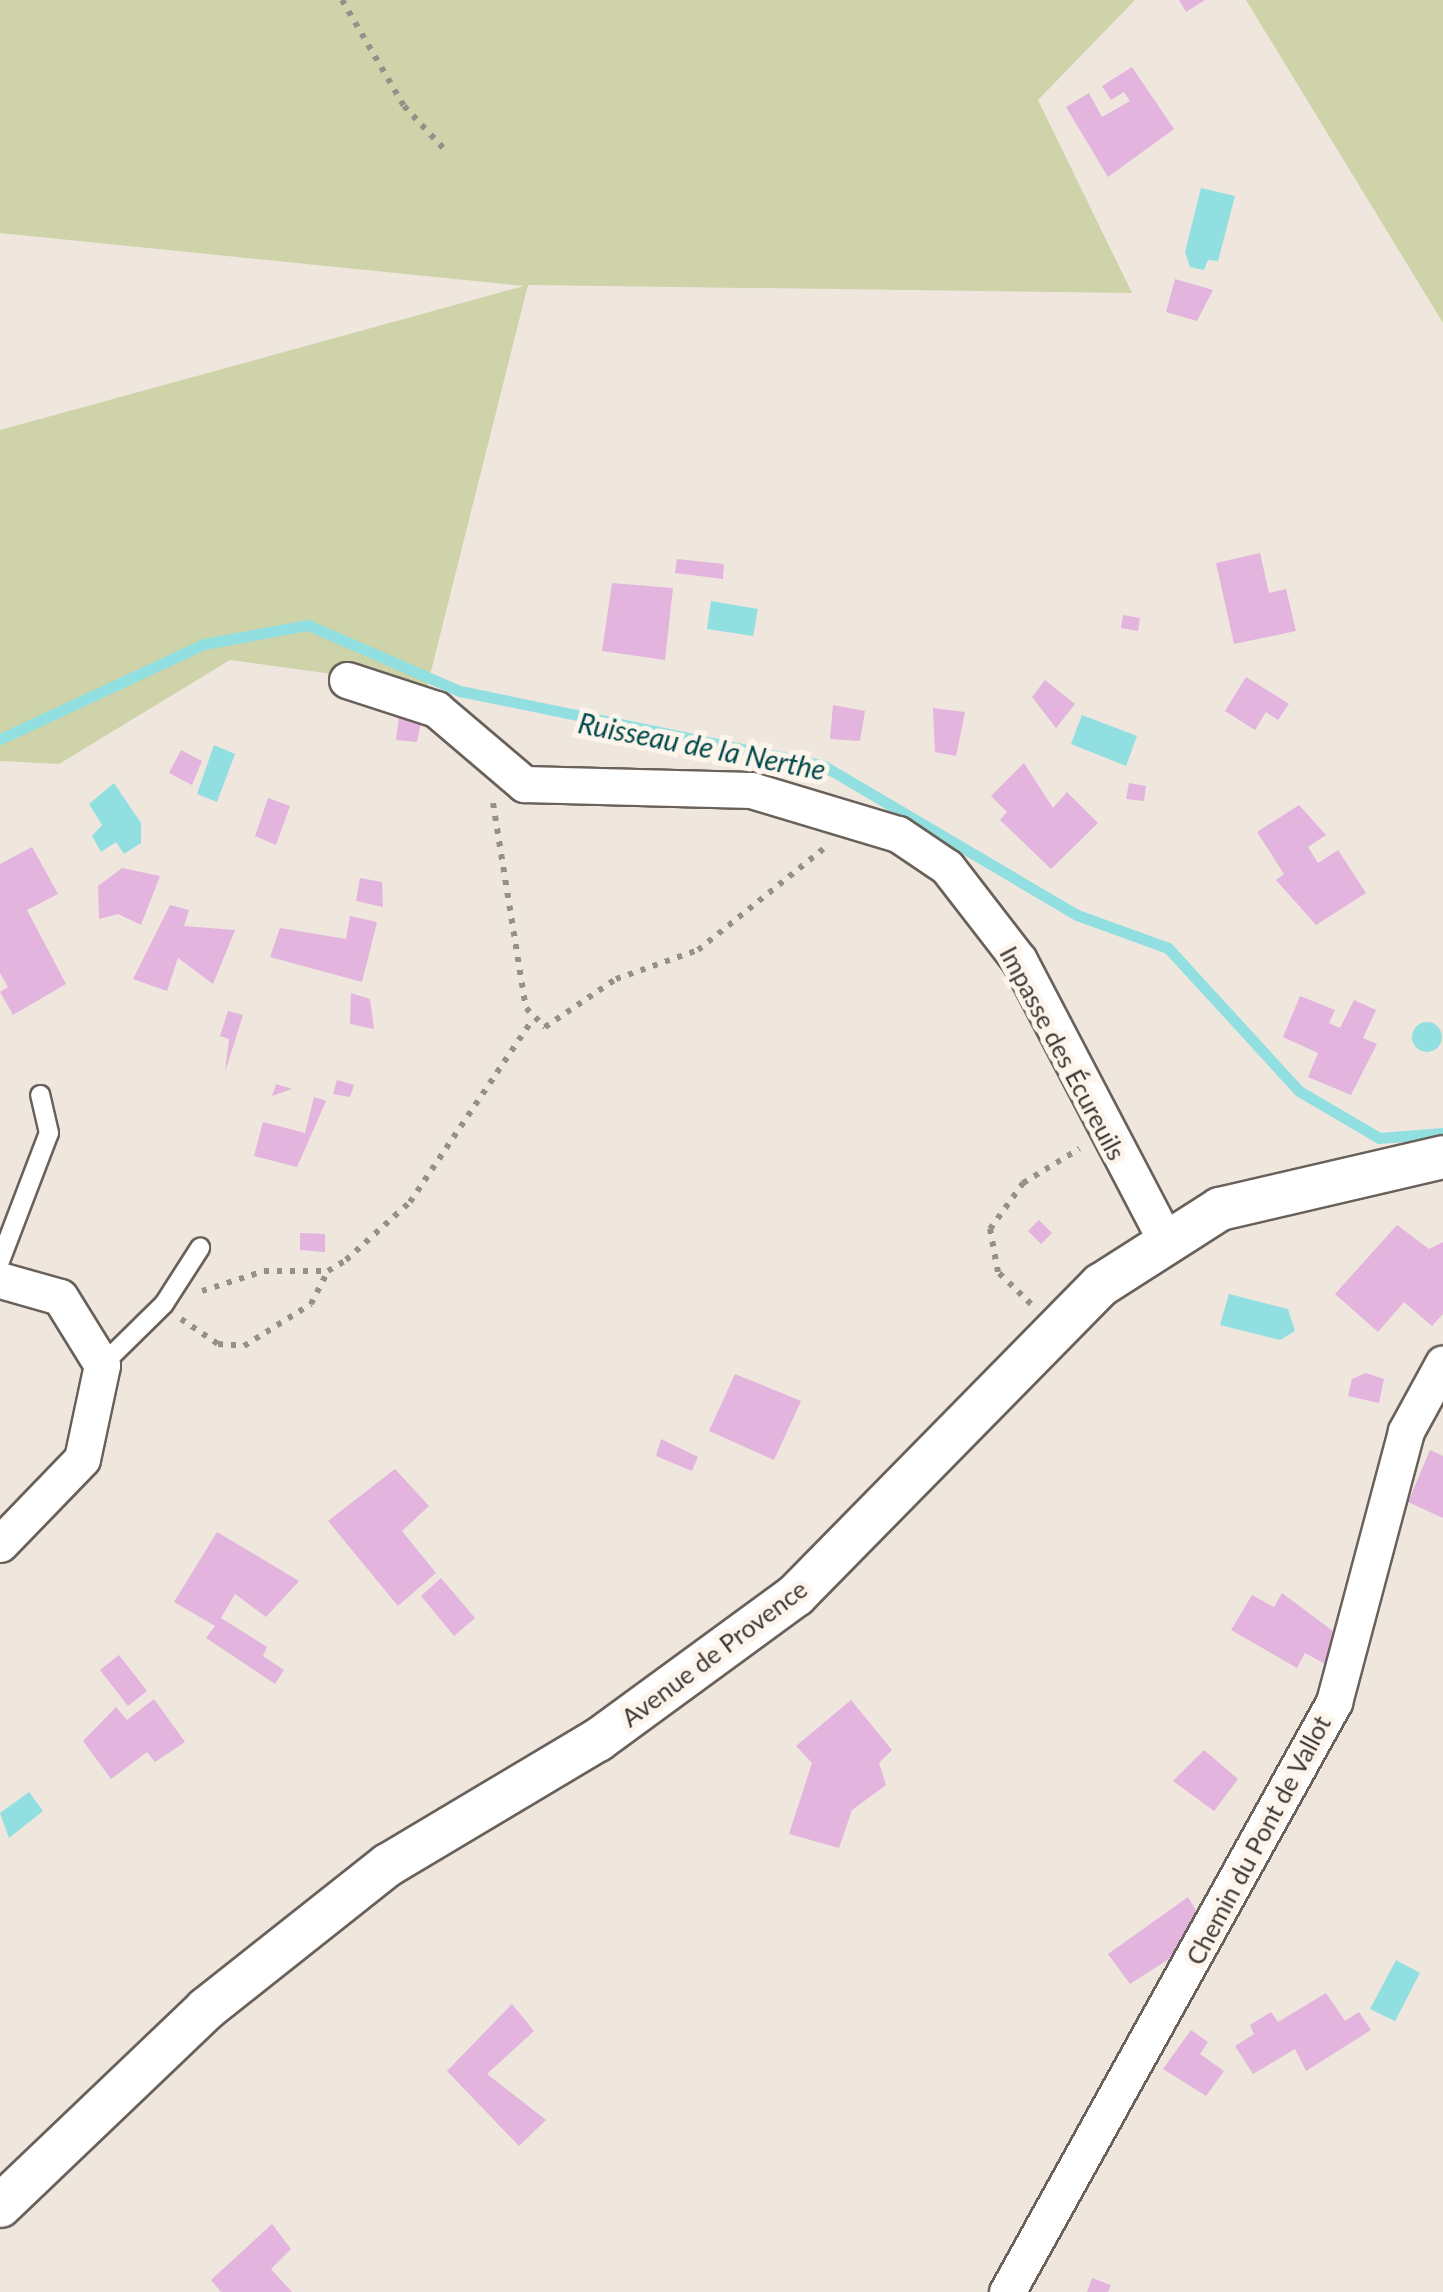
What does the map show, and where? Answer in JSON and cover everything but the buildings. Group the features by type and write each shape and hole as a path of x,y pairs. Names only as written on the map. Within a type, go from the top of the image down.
{"street":[{"path":"347,680 436,709 504,776"},
{"name":"Impasse des Écureuils","path":"504,776 592,788 751,790 856,817 915,845 980,904 1164,1239"},
{"name":"Avenue de Provence","path":"0,2206 206,2009 388,1865 598,1740 796,1594 1101,1285 1164,1239 1220,1208 1443,1156"},
{"path":"0,1280 60,1297 102,1366 82,1459 0,1544"},
{"name":"Chemin du Pont de Vallot","path":"1007,2292 1334,1702 1406,1431 1443,1363"}],"lane":[{"path":"0,1262 49,1132 40,1095"},
{"path":"102,1366 164,1304 200,1248"}],"path":[{"path":"342,0 404,106 444,150"},
{"path":"328,1272 264,1271 164,1304 196,1333 244,1346 311,1304 328,1272 410,1202 531,1022 492,799 504,776"},
{"path":"531,1022 561,1022 616,978 698,950 759,909 856,817"},
{"path":"998,1272 990,1229 1024,1183 1107,1134"}],"green space":[{"path":"0,0 1135,0 1038,100 1132,293 528,285 427,687 230,660 59,764 0,761 0,430 524,286 0,233"},
{"path":"1246,0 1443,0 1443,323"}],"water":[{"path":"1201,188 1235,196 1218,261 1208,260 1204,270 1190,267 1185,252"},
{"path":"711,601 758,609 753,636 707,629"},
{"path":"1082,715 1137,736 1126,766 1071,744"},
{"path":"214,745 235,754 217,802 197,794"},
{"path":"114,783 141,823 141,843 124,854 116,842 101,852 92,836 102,825 89,804"},
{"path":"1427,1022 1438,1026 1442,1037 1438,1048 1427,1052 1416,1048 1412,1037 1416,1026"},
{"path":"1229,1294 1288,1309 1295,1331 1280,1340 1220,1325"},
{"path":"29,1792 43,1811 9,1838 0,1813"},
{"path":"1396,1960 1420,1973 1395,2021 1370,2009"}],"waterway":[{"name":"Ruisseau de la Nerthe","path":"0,739 204,644 308,625 460,691 824,766 1077,915 1168,948 1299,1091 1379,1138 1443,1133"}]}
